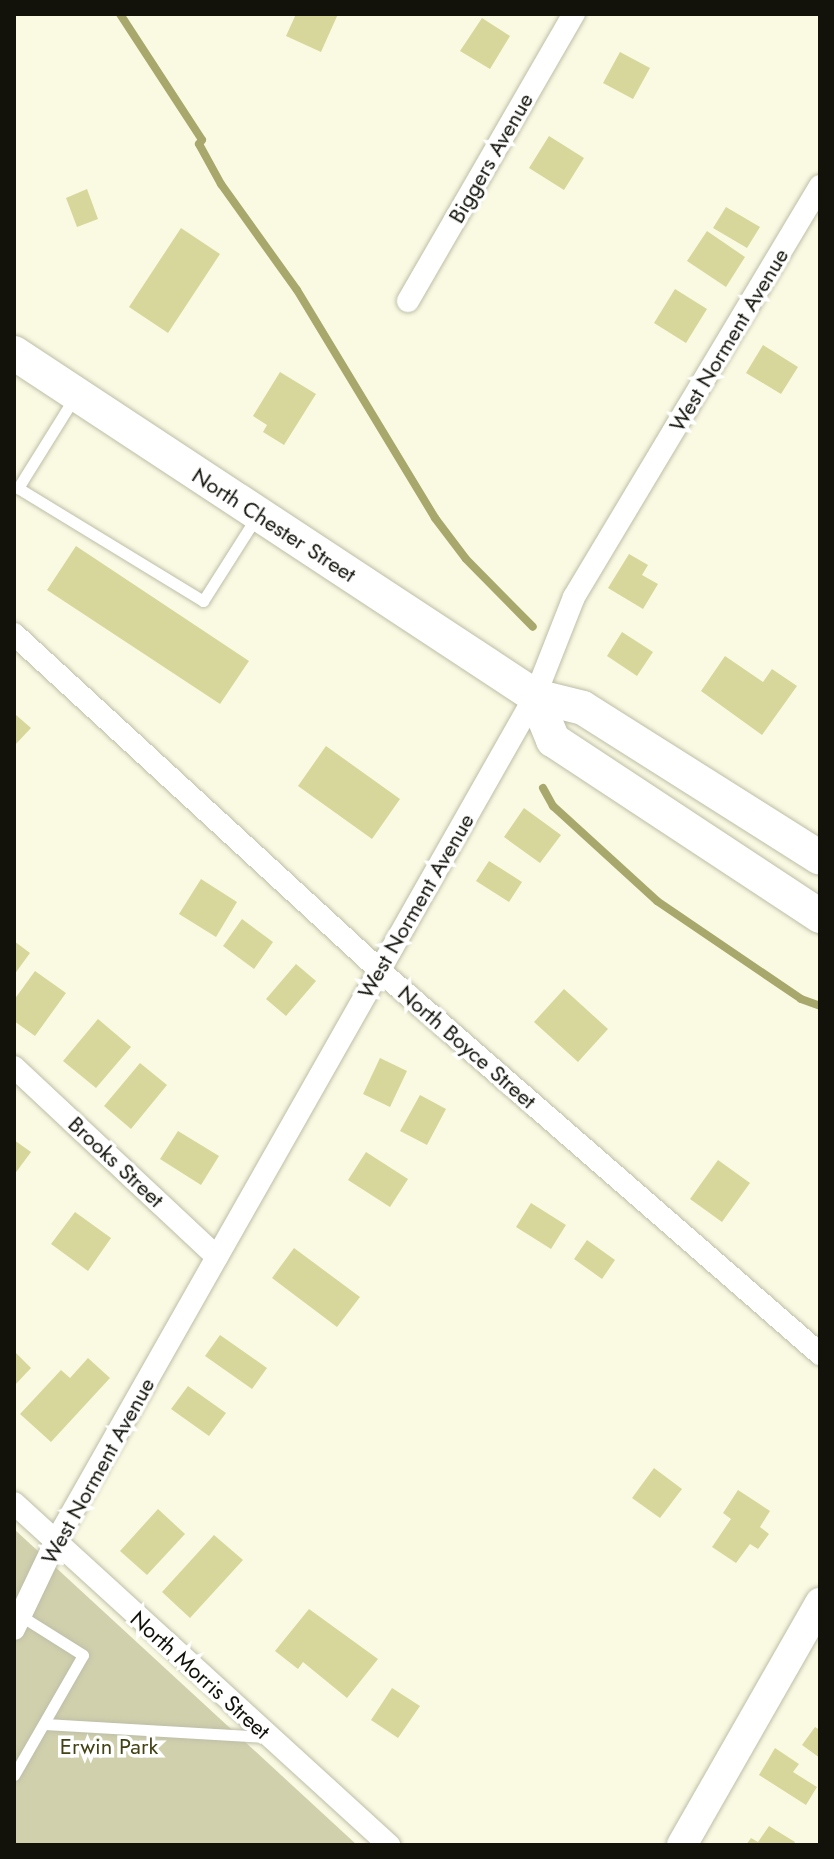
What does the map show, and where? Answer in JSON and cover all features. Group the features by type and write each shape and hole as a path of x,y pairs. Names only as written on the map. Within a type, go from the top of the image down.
{"main road":[{"name":"North Chester Street","path":"14,353 535,696 583,708 820,858"},
{"path":"535,696 553,740 820,916"}],"street":[{"name":"Biggers Avenue","path":"408,301 574,14"},
{"name":"West Norment Avenue","path":"18,1622 56,1541 535,696 574,597 820,186"},
{"name":"North Boyce Street","path":"14,634 379,970 820,1354"},
{"name":"Brooks Street","path":"14,1067 217,1257"},
{"name":"North Morris Street","path":"14,1503 389,1845"},
{"path":"682,1845 820,1603"}],"lane":[{"path":"76,394 18,488 203,601 259,514"},
{"path":"14,1775 83,1655 18,1622"},
{"path":"46,1724 268,1737"}],"green space":[{"name":"Erwin Park","path":"14,1529 357,1845 14,1845"}],"building":[{"path":"296,14 338,14 321,52 286,36"},
{"path":"482,18 510,36 490,69 460,51"},
{"path":"620,52 650,68 633,99 603,83"},
{"path":"549,136 584,158 564,190 529,168"},
{"path":"87,189 98,219 77,227 66,198"},
{"path":"726,207 760,227 747,248 713,228"},
{"path":"181,228 220,254 168,333 129,307"},
{"path":"707,231 745,257 726,287 687,261"},
{"path":"675,289 707,309 686,343 654,323"},
{"path":"763,345 798,367 781,394 746,373"},
{"path":"280,372 316,394 284,445 263,432 267,425 253,416"},
{"path":"76,546 249,661 220,704 47,590"},
{"path":"629,554 648,565 642,575 658,584 643,609 608,588"},
{"path":"622,632 653,652 637,676 607,656"},
{"path":"725,656 763,682 772,669 797,686 762,735 701,691"},
{"path":"16,715 31,728 14,746 14,718"},
{"path":"326,746 400,799 372,839 298,786"},
{"path":"524,808 561,835 540,863 504,837"},
{"path":"489,861 522,882 509,902 476,881"},
{"path":"201,879 237,902 216,937 179,914"},
{"path":"242,919 273,942 254,969 223,946"},
{"path":"14,941 30,953 14,975"},
{"path":"296,964 316,981 286,1016 266,999"},
{"path":"35,971 66,993 35,1036 14,1021 14,1000"},
{"path":"564,989 608,1029 578,1062 534,1022"},
{"path":"98,1019 131,1047 96,1088 63,1061"},
{"path":"380,1058 407,1071 390,1107 363,1094"},
{"path":"140,1063 167,1085 131,1129 104,1106"},
{"path":"420,1095 446,1109 427,1145 400,1131"},
{"path":"178,1131 219,1156 201,1185 160,1159"},
{"path":"14,1140 31,1152 14,1175"},
{"path":"366,1152 408,1179 390,1207 348,1180"},
{"path":"718,1160 750,1183 722,1222 690,1199"},
{"path":"531,1203 566,1225 551,1249 516,1227"},
{"path":"75,1212 111,1238 88,1271 51,1244"},
{"path":"587,1240 615,1260 602,1279 574,1259"},
{"path":"294,1248 360,1297 337,1327 272,1278"},
{"path":"220,1335 267,1368 252,1389 205,1356"},
{"path":"14,1351 31,1368 14,1386"},
{"path":"88,1358 110,1378 51,1442 20,1414 61,1370 70,1378"},
{"path":"188,1386 226,1413 209,1436 171,1409"},
{"path":"654,1468 682,1489 660,1518 632,1498"},
{"path":"738,1490 770,1511 760,1527 769,1534 758,1549 750,1544 736,1563 712,1547 731,1519 723,1513"},
{"path":"158,1509 185,1534 147,1575 120,1551"},
{"path":"214,1535 243,1560 190,1618 162,1592"},
{"path":"309,1609 378,1659 347,1698 303,1662 298,1669 275,1651"},
{"path":"392,1688 420,1706 398,1738 371,1720"},
{"path":"815,1727 820,1730 820,1758 802,1745"},
{"path":"775,1748 799,1764 793,1772 817,1787 806,1805 759,1775"},
{"path":"769,1826 795,1842 793,1845 746,1845 751,1838 758,1842"}],"waterway":[{"path":"120,14 202,140 199,144 221,184 297,290 435,518 466,559 533,627"},
{"path":"543,788 553,806 657,901 801,999 820,1006"}]}
